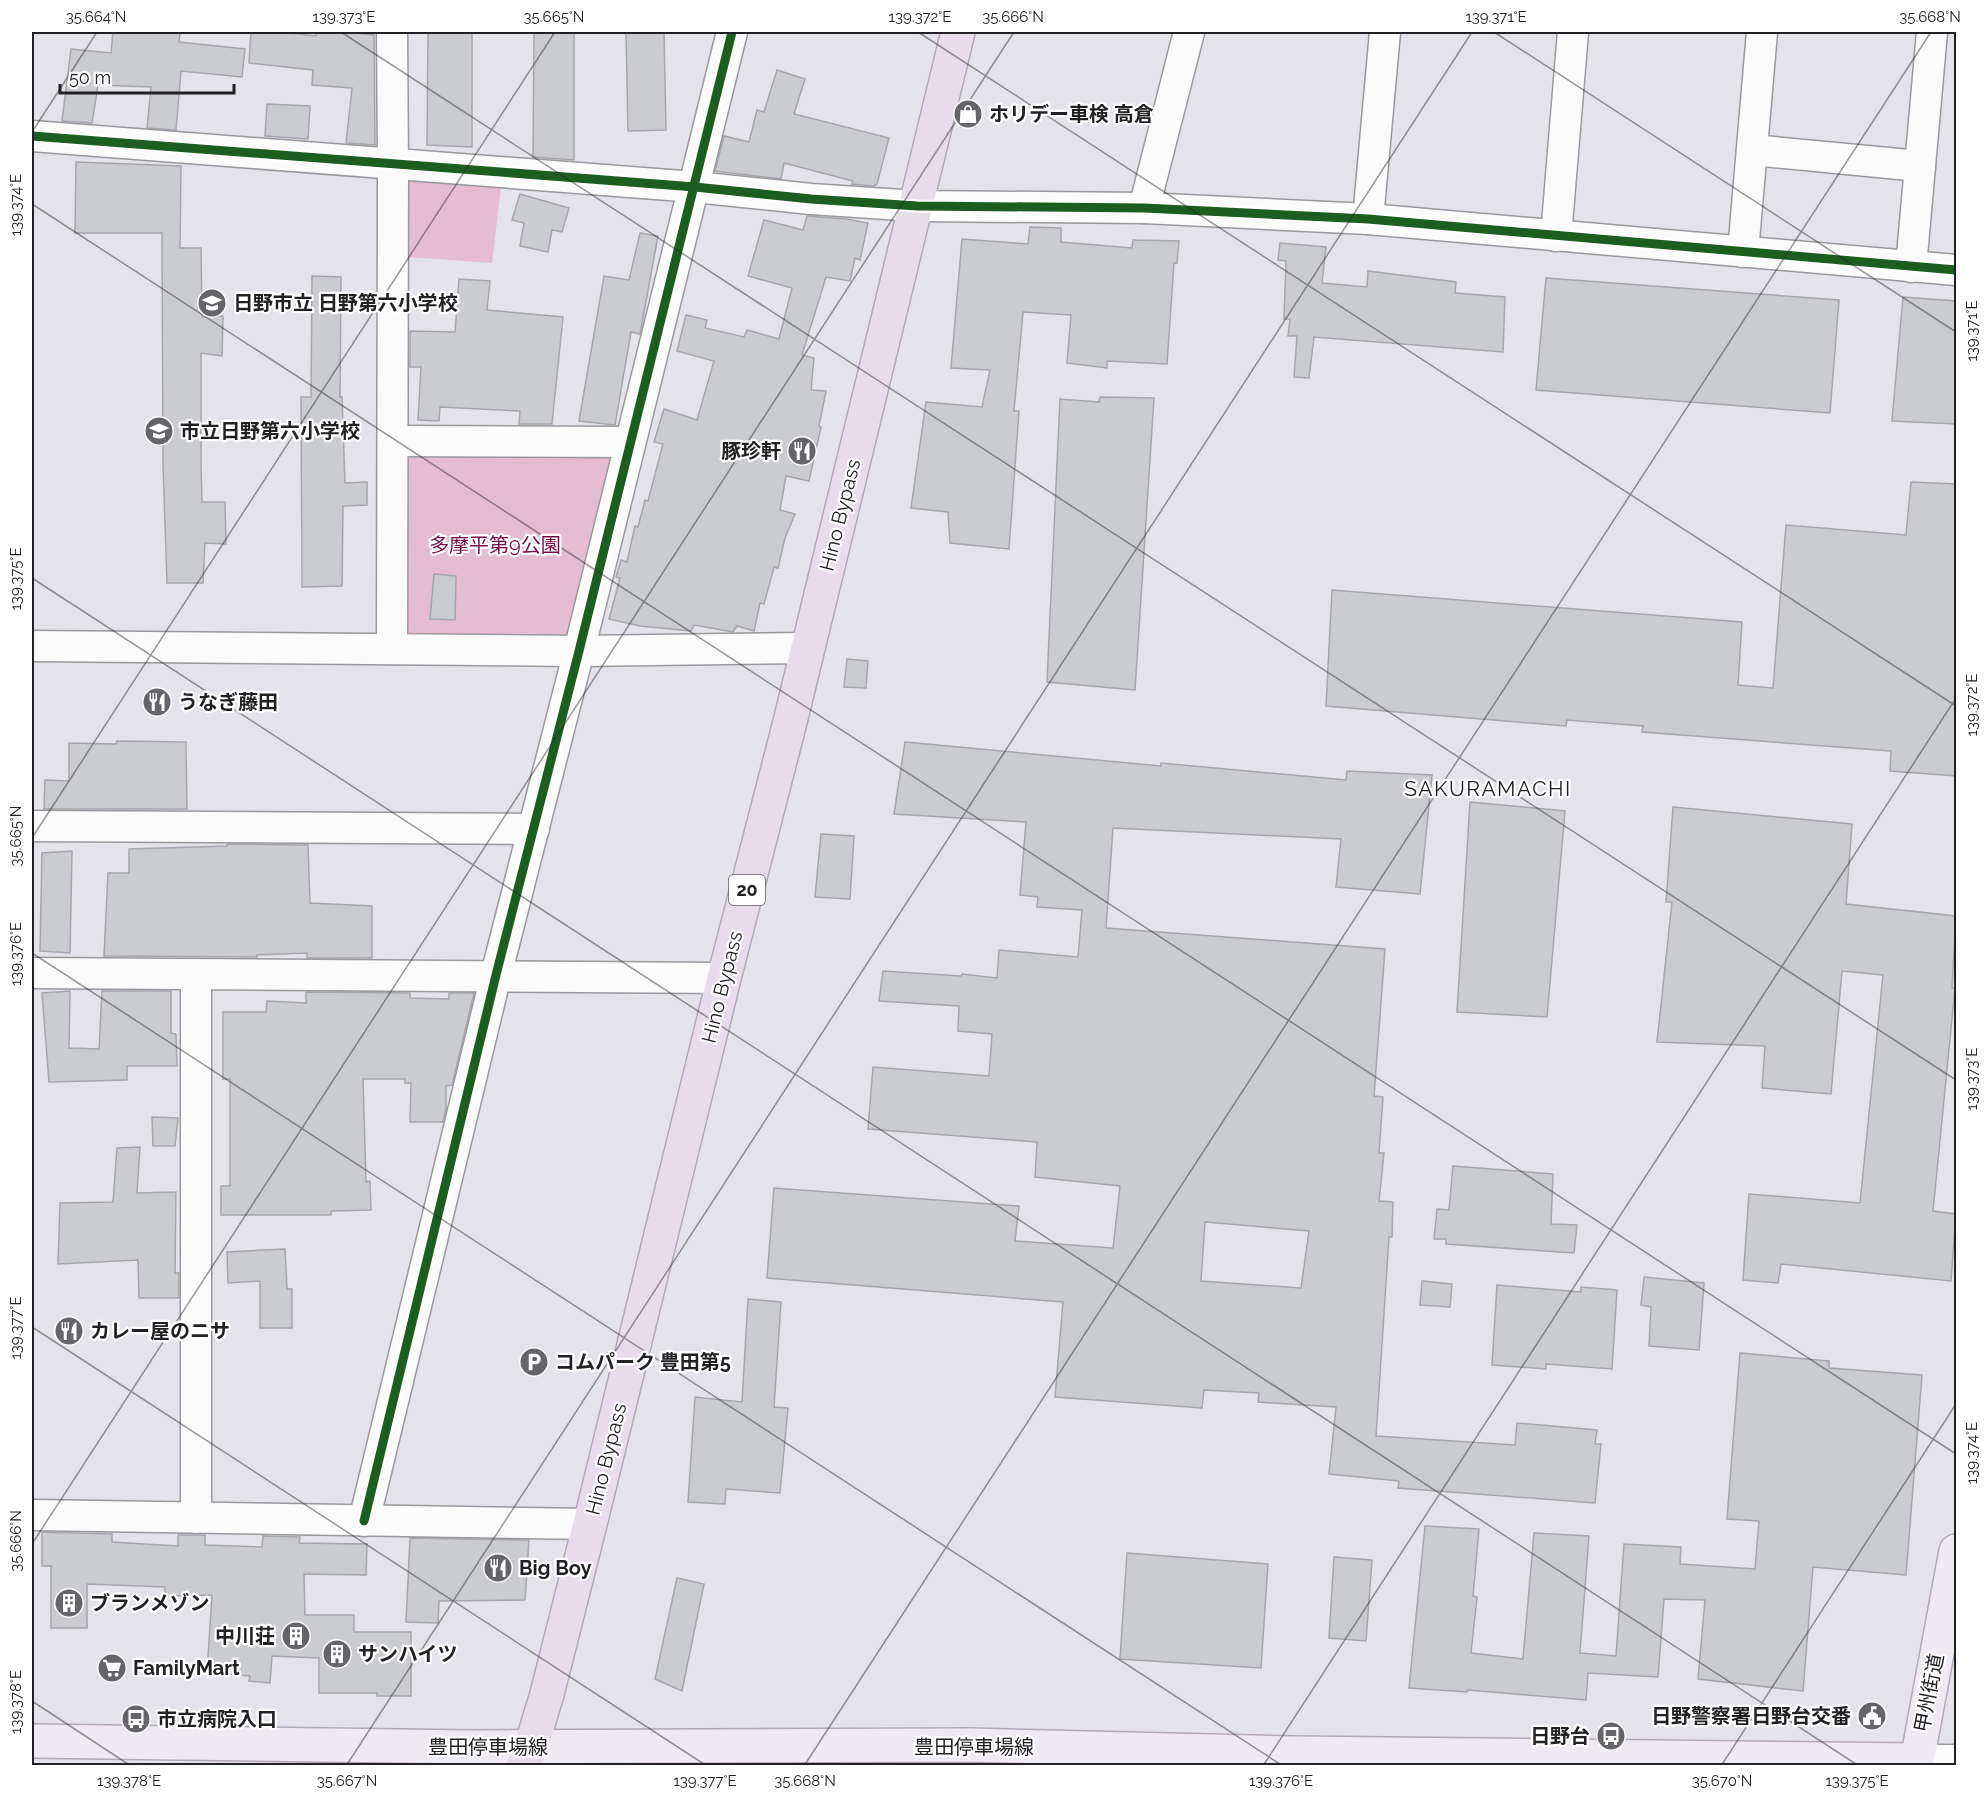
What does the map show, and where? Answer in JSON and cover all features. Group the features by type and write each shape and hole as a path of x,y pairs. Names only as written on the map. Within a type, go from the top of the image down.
{"highway":[{"name":"Hino Bypass","path":"527,1756 547,1694 590,1524 724,978 790,722 958,32"}],"main road":[{"name":"甲州街道","path":"1916,1763 1956,1551"},
{"name":"豊田停車場線","path":"32,1741 324,1755 969,1755 1916,1763"}],"street":[{"path":"392,32 392,649"},
{"path":"364,1521 496,975 579,651 732,32"},
{"path":"1144,208 1189,32"},
{"path":"1368,219 1384,32"},
{"path":"1556,236 1573,32"},
{"path":"1743,252 1762,32"},
{"path":"1911,267 1932,32"},
{"path":"32,136 917,206 1144,208 1368,219 1956,270"},
{"path":"1752,150 1920,166"},
{"path":"393,441 630,442"},
{"path":"32,646 579,651 807,648"},
{"path":"32,826 534,829"},
{"path":"32,973 724,978"},
{"path":"196,975 196,1518"},
{"path":"32,1515 590,1524"},
{"path":"1916,1763 1956,1760"}],"green space":[{"path":"405,181 501,187 492,263 408,257"},
{"name":"多摩平第9公園","path":"413,449 608,455 614,462 572,630 561,640 406,638 401,462"}],"building":[{"path":"113,32 180,33 179,42 245,49 242,77 181,71 176,130 147,128 151,87 98,85 92,123 62,121 71,49 111,53"},
{"path":"251,32 281,32 316,36 317,32 374,35 375,145 346,143 352,88 312,85 313,70 249,63"},
{"path":"428,32 472,32 472,147 427,145"},
{"path":"534,32 574,32 574,160 533,157"},
{"path":"626,32 664,32 666,130 628,131"},
{"path":"777,70 805,79 794,114 889,138 877,184 873,186 852,184 853,181 784,163 781,179 715,171 724,136 749,142 757,110 764,112"},
{"path":"267,104 310,106 308,139 265,136"},
{"path":"76,162 181,166 180,248 201,248 202,317 223,316 222,356 201,353 201,464 202,502 225,502 226,544 205,543 203,583 167,583 163,465 162,233 75,233"},
{"path":"520,194 569,208 562,232 552,230 548,252 520,246 524,223 512,220"},
{"path":"807,216 868,223 860,260 855,258 850,281 826,277 802,355 814,358 811,390 826,391 819,426 821,427 809,481 786,476 780,510 795,514 785,538 778,568 774,567 764,604 760,603 754,631 737,626 733,632 694,625 691,631 640,626 609,619 620,578 616,577 621,560 627,562 635,526 638,527 645,500 648,501 663,444 654,442 664,409 697,420 714,361 677,351 686,315 707,320 705,328 744,337 747,330 779,339 792,288 748,276 764,220 803,230"},
{"path":"1030,227 1061,228 1061,242 1132,248 1133,240 1179,241 1177,263 1174,263 1167,364 1107,361 1107,368 1067,363 1071,315 1023,312 1014,411 1019,411 1009,549 950,543 948,512 911,508 926,402 982,407 990,370 951,368 962,239 1028,244"},
{"path":"640,233 658,236 640,334 631,332 615,425 579,421 604,276 629,280"},
{"path":"1280,243 1326,247 1322,283 1367,287 1368,271 1456,282 1455,293 1505,297 1503,352 1314,337 1309,378 1294,377 1297,336 1288,336 1290,319 1284,319 1286,261 1278,260"},
{"path":"312,276 341,277 340,397 342,397 345,483 367,482 367,505 343,506 342,586 302,587 301,397 311,397"},
{"path":"1546,278 1839,300 1830,413 1536,390"},
{"path":"459,279 490,281 487,310 563,317 552,424 519,424 520,411 440,407 439,421 418,420 421,367 410,367 410,331 455,332"},
{"path":"1903,297 1956,301 1956,424 1892,421"},
{"path":"1100,397 1154,398 1135,690 1047,682 1060,399 1099,402"},
{"path":"1911,482 1956,484 1956,776 1890,771 1891,751 1642,732 1643,726 1567,720 1566,726 1326,706 1332,590 1742,622 1738,685 1773,688 1786,525 1906,535"},
{"path":"434,574 456,576 455,620 430,619"},
{"path":"847,659 868,661 866,688 844,687"},
{"path":"117,741 186,742 187,809 44,809 45,780 69,781 69,743 116,744"},
{"path":"905,742 1161,766 1161,763 1346,780 1347,771 1432,775 1420,894 1336,887 1341,839 1113,828 1106,928 1385,949 1374,1096 1383,1097 1379,1153 1384,1153 1379,1201 1393,1202 1376,1436 1515,1445 1517,1423 1597,1430 1595,1444 1601,1444 1595,1503 1398,1488 1399,1481 1329,1474 1336,1407 1258,1402 1259,1393 1204,1390 1202,1408 1055,1397 1063,1302 767,1278 774,1188 1019,1206 1015,1241 1113,1248 1120,1186 1035,1177 1037,1142 868,1129 873,1067 989,1076 992,1034 958,1031 959,1006 879,1001 883,971 961,976 962,974 997,978 999,950 1078,957 1082,910 1037,907 1038,897 1020,895 1026,822 894,814","holes":["1205,1222 1309,1231 1301,1288 1201,1281"]},
{"path":"1470,802 1565,811 1547,1017 1457,1012"},
{"path":"1673,807 1852,824 1846,904 1956,916 1952,988 1955,988 1933,1211 1956,1214 1951,1281 1781,1264 1778,1283 1743,1280 1749,1194 1860,1203 1883,975 1842,971 1831,1094 1762,1088 1765,1046 1657,1042 1672,902 1666,902"},
{"path":"821,834 854,836 850,899 815,897"},
{"path":"227,844 308,845 310,903 372,906 372,958 307,958 307,953 257,955 257,957 104,956 108,873 129,873 129,849 227,846"},
{"path":"72,851 70,953 40,951 42,853"},
{"path":"70,991 69,1048 99,1049 102,991 171,991 171,1033 176,1034 177,1066 127,1066 127,1080 49,1082 42,993"},
{"path":"306,992 410,993 410,998 449,999 449,993 474,993 452,1085 446,1086 446,1108 443,1122 410,1122 411,1083 405,1083 405,1079 363,1079 366,1182 370,1181 371,1210 331,1211 331,1215 221,1215 221,1186 230,1186 230,1079 223,1079 223,1012 266,1012 267,1001 306,1003"},
{"path":"152,1117 178,1118 175,1146 153,1146"},
{"path":"140,1147 137,1193 176,1192 175,1273 179,1273 179,1298 139,1298 138,1260 58,1264 60,1203 113,1202 117,1148"},
{"path":"1453,1166 1553,1174 1551,1224 1577,1225 1574,1253 1446,1244 1446,1239 1434,1239 1437,1209 1449,1210"},
{"path":"285,1249 287,1289 292,1289 292,1328 260,1328 260,1281 228,1283 227,1252"},
{"path":"1644,1277 1704,1283 1699,1350 1649,1346 1651,1307 1641,1305"},
{"path":"1422,1281 1452,1284 1450,1307 1420,1305"},
{"path":"1497,1285 1581,1292 1581,1287 1617,1290 1612,1369 1546,1364 1546,1369 1492,1365"},
{"path":"748,1299 781,1302 774,1407 788,1408 780,1493 726,1489 725,1504 688,1502 695,1397 742,1402"},
{"path":"1740,1353 1829,1361 1829,1368 1922,1375 1906,1575 1813,1567 1803,1691 1698,1679 1705,1600 1664,1599 1658,1677 1588,1673 1586,1700 1468,1690 1467,1692 1409,1688 1425,1526 1479,1529 1473,1596 1477,1597 1471,1653 1523,1659 1534,1533 1589,1536 1580,1653 1616,1656 1624,1544 1681,1547 1680,1564 1755,1569 1759,1521 1727,1519"},
{"path":"42,1532 112,1534 112,1542 178,1546 178,1535 205,1535 205,1545 262,1547 263,1536 300,1537 299,1543 367,1544 366,1575 304,1574 305,1615 354,1615 354,1632 411,1632 411,1696 377,1696 377,1693 319,1693 319,1658 272,1656 270,1683 249,1681 250,1676 207,1672 212,1595 165,1596 165,1587 87,1584 87,1628 51,1628 51,1566 42,1566"},
{"path":"410,1538 529,1540 525,1600 439,1601 438,1623 406,1622"},
{"path":"1127,1553 1268,1564 1261,1668 1120,1659"},
{"path":"1334,1557 1372,1560 1366,1641 1329,1638"},
{"path":"677,1578 704,1584 682,1691 655,1679"}],"cycle path":[{"path":"364,1521 496,975 579,651 732,32"},
{"path":"32,136 917,206 1144,208 1368,219 1956,270"}],"place":[{"name":"ホリデー車検 高倉","path":"968,114"},
{"name":"日野市立 日野第六小学校","path":"212,303"},
{"name":"市立日野第六小学校","path":"159,431"},
{"name":"豚珍軒","path":"802,451"},
{"name":"うなぎ藤田","path":"157,702"},
{"name":"カレー屋のニサ","path":"69,1331"},
{"name":"コムパーク 豊田第5","path":"534,1362"},
{"name":"Big Boy","path":"498,1568"},
{"name":"ブランメゾン","path":"69,1603"},
{"name":"中川荘","path":"296,1636"},
{"name":"サンハイツ","path":"337,1654"},
{"name":"FamilyMart","path":"112,1668"},
{"name":"日野警察署日野台交番","path":"1872,1716"},
{"name":"市立病院入口","path":"136,1719"},
{"name":"日野台","path":"1611,1736"}],"district":[{"name":"SAKURAMACHI","path":"1488,789"}]}
